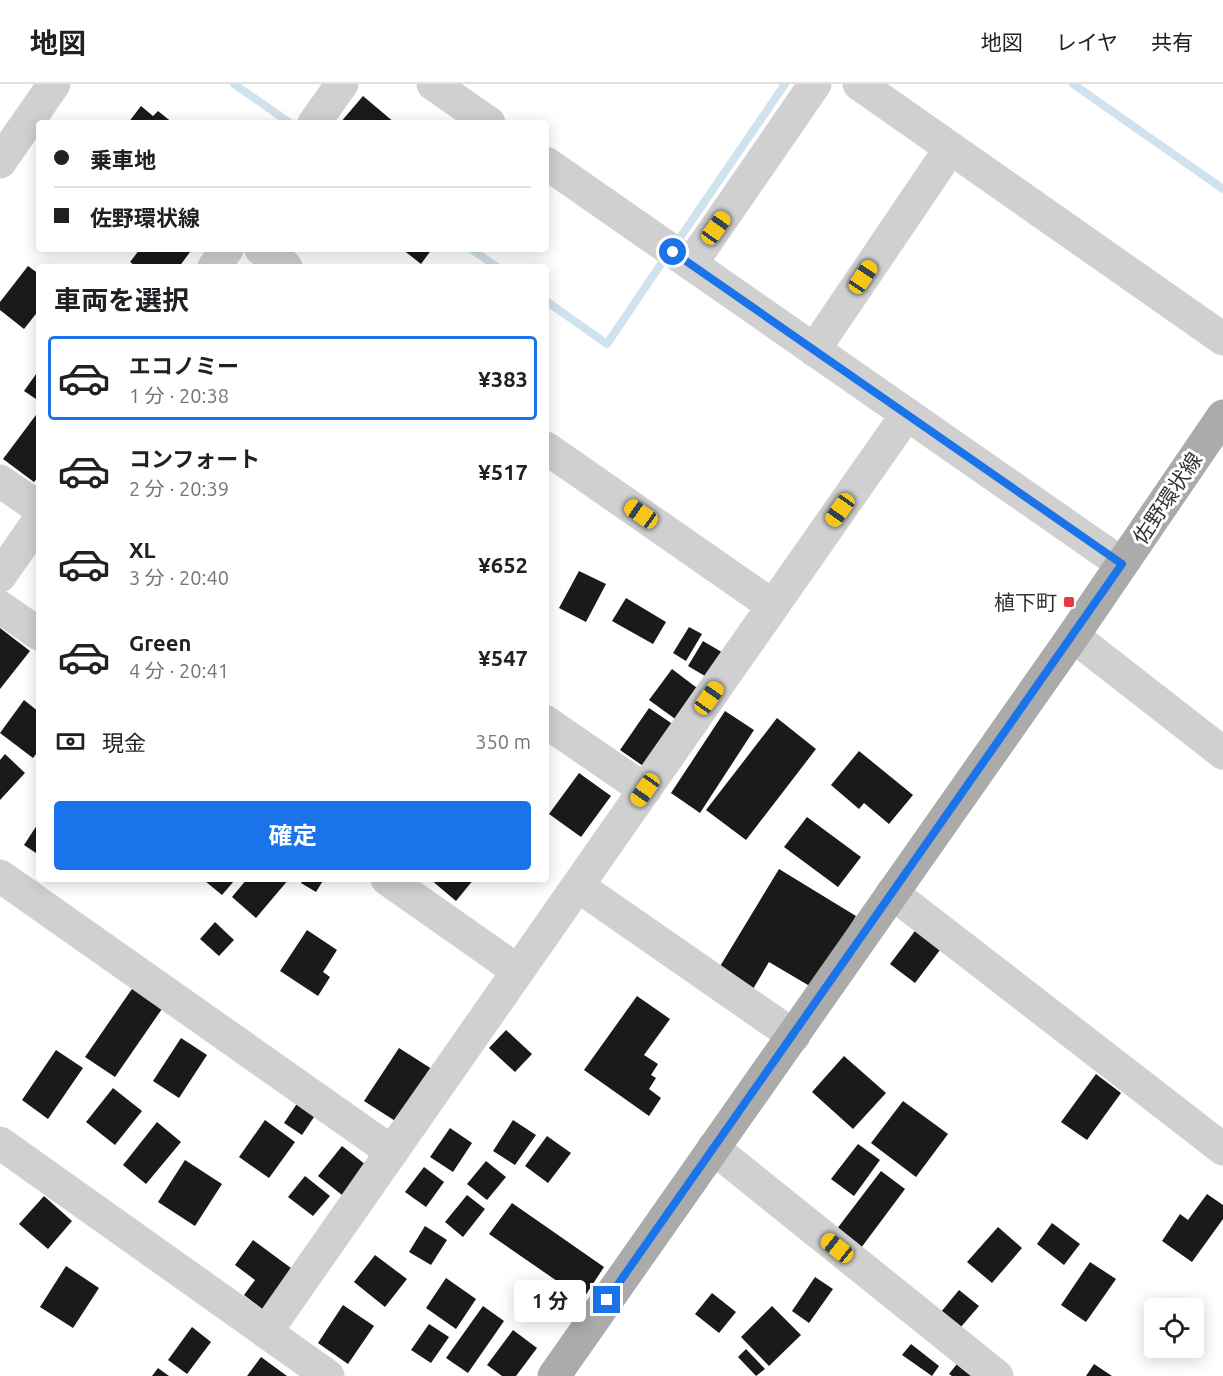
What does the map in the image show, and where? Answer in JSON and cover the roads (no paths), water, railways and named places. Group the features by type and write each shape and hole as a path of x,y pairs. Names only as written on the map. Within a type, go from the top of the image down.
{"main road":[{"name":"佐野環状線","path":"554,1376 794,1036 1223,416"}],"street":[{"path":"0,162 54,84"},
{"path":"317,120 342,84"},
{"path":"433,84 485,120"},
{"path":"691,264 815,84"},
{"path":"859,84 1223,339"},
{"path":"814,350 950,148"},
{"path":"549,165 1122,564"},
{"path":"265,252 282,264"},
{"path":"266,1332 907,414"},
{"path":"549,450 773,606"},
{"path":"0,481 36,506"},
{"path":"0,576 36,524"},
{"path":"0,607 36,632"},
{"path":"1072,636 1223,753"},
{"path":"549,724 645,790"},
{"path":"0,876 392,1152"},
{"path":"391,882 518,971"},
{"path":"578,886 794,1036"},
{"path":"892,893 1223,1149"},
{"path":"1,1147 328,1376"},
{"path":"713,1148 997,1376"}],"waterway":[{"path":"234,84 286,120"},
{"path":"675,245 785,84"},
{"path":"1073,84 1223,189"},
{"path":"475,252 493,264"},
{"path":"549,303 607,344 667,255"}],"place":[{"name":"植下町","path":"1069,602"}]}
